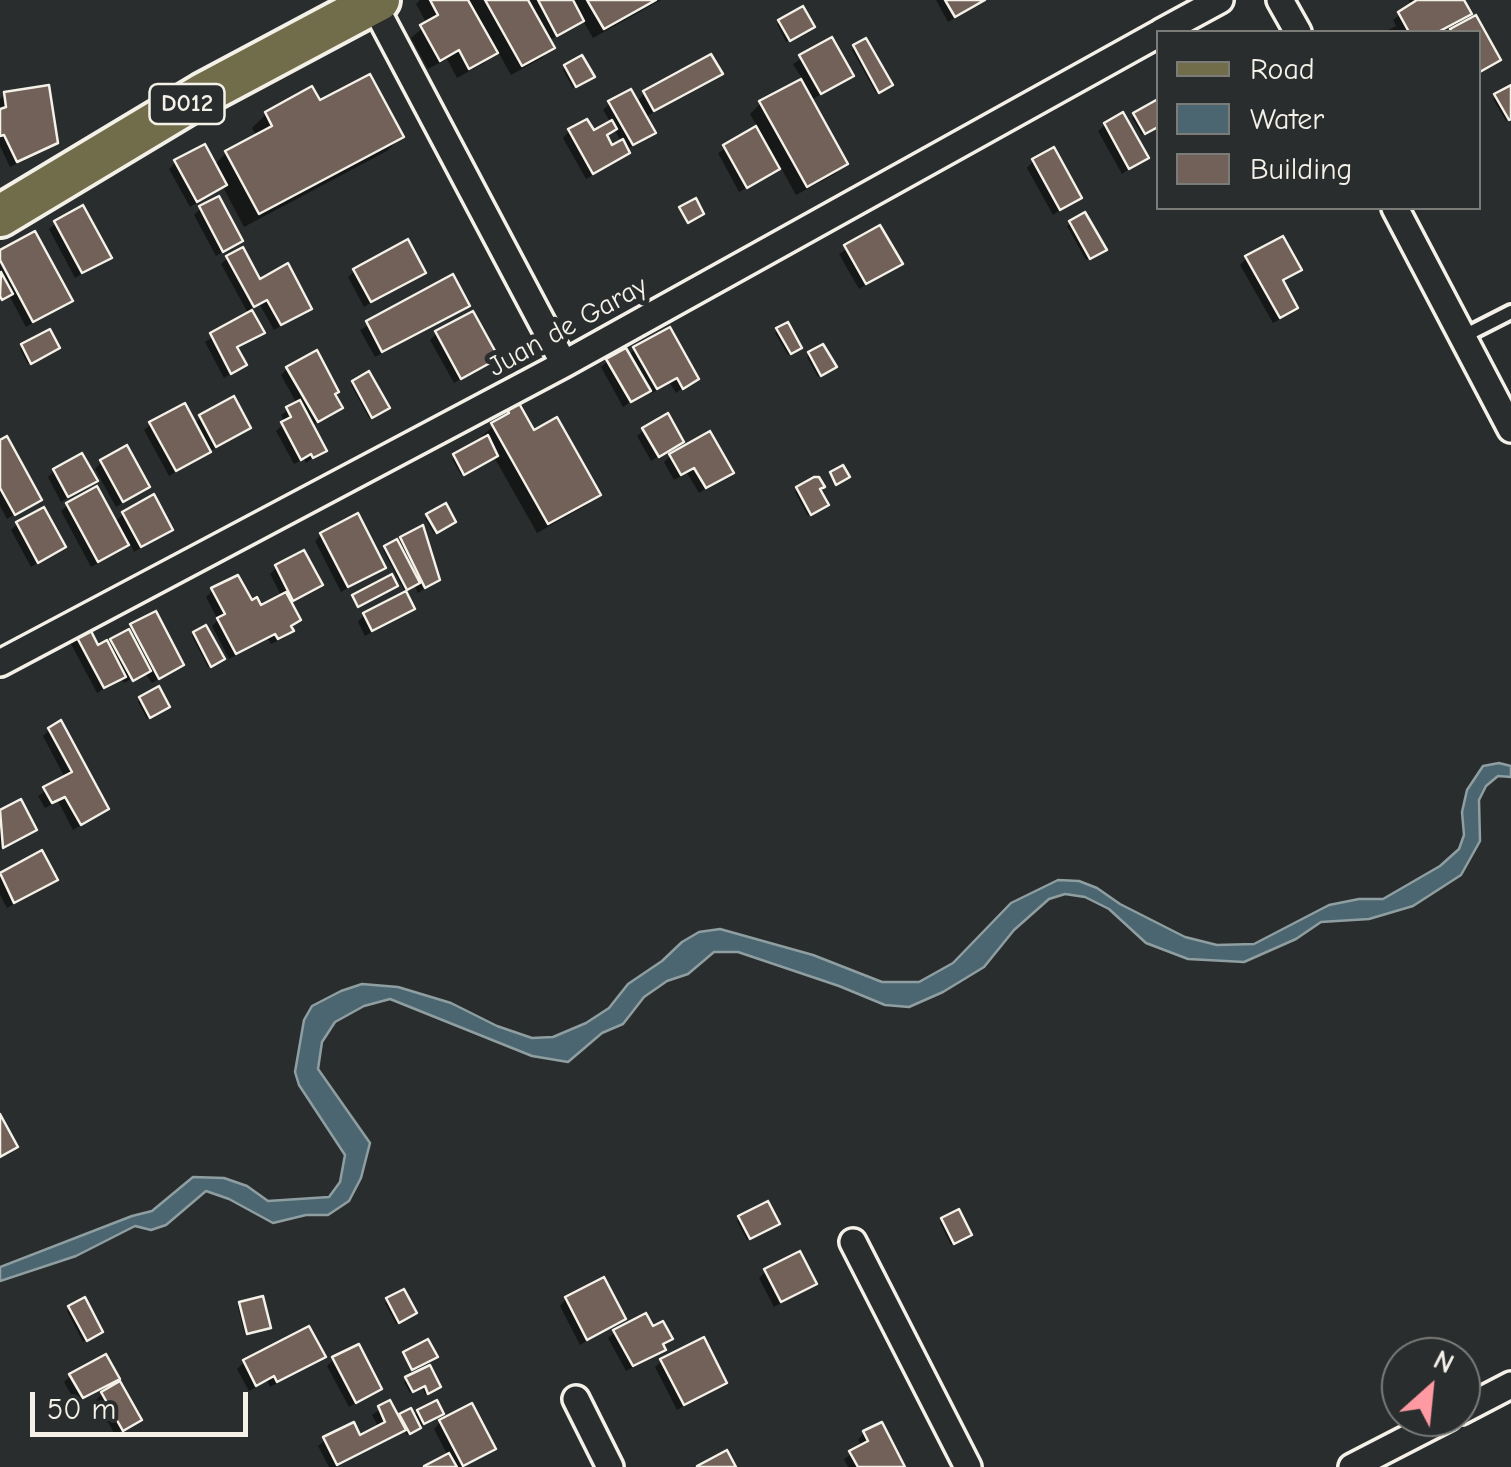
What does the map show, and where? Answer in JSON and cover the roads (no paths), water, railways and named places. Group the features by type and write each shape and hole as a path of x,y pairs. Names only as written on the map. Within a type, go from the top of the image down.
{"main road":[{"name":"D012","path":"0,216 203,94 377,2"}],"street":[{"name":"Juan de Garay","path":"1165,30 1220,0"},
{"path":"1280,0 1297,30"},
{"path":"377,2 564,364"},
{"name":"Juan de Garay","path":"0,662 564,364 1156,35"},
{"path":"1396,210 1511,430"},
{"path":"854,1242 968,1467"},
{"path":"1481,1401 1511,1386"},
{"path":"576,1399 610,1467"},
{"path":"1352,1467 1410,1437"}],"lane":[{"path":"1462,337 1511,312"}],"water":[{"path":"1483,766 1511,766 1511,777 1498,776 1486,786 1479,800 1480,841 1461,875 1413,906 1369,919 1321,922 1296,939 1244,962 1188,959 1146,943 1109,909 1085,897 1065,894 1049,899 1014,930 984,967 909,1007 885,1005 738,952 714,952 688,974 667,981 644,997 623,1024 602,1033 568,1062 532,1056 390,999 364,1006 335,1022 322,1042 318,1069 370,1143 361,1178 349,1201 328,1215 306,1215 273,1223 206,1191 166,1225 151,1230 135,1226 76,1256 0,1281 0,1267 152,1211 193,1177 224,1178 247,1186 268,1201 329,1197 340,1182 345,1155 299,1085 295,1072 304,1020 312,1006 341,991 362,984 398,987 451,1003 532,1038 553,1037 609,1008 628,984 682,942 699,932 720,929 813,955 882,982 919,982 953,963 1011,903 1058,880 1079,881 1097,888 1185,937 1217,945 1254,944 1329,905 1383,899 1440,866 1459,849 1464,835 1462,812 1467,790"}]}
